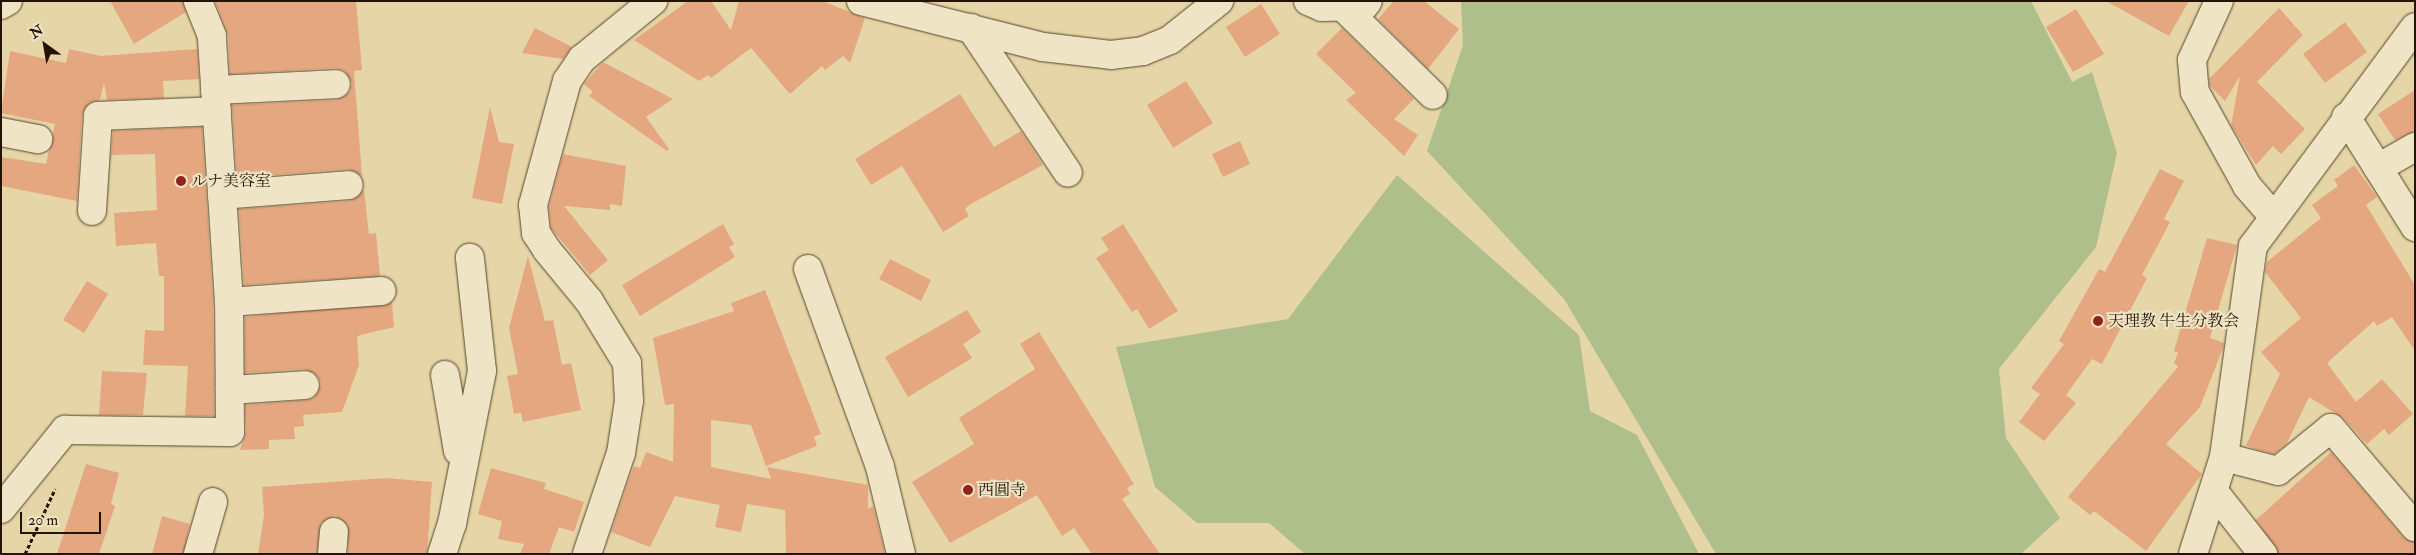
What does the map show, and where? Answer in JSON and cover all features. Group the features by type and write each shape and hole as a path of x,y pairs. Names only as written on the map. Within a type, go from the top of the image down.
{"street":[{"path":"1,5 8,1"},
{"path":"1,509 65,430 230,432 229,302 212,36 198,1"},
{"path":"587,554 621,453 629,402 628,363 589,301 536,233 532,205 567,81 582,59 653,1"},
{"path":"861,1 1079,54 1111,55 1142,51 1170,40 1219,1"},
{"path":"1308,1 1342,6 1364,6 1368,1"},
{"path":"2219,1 2183,78 2195,92 2246,186 2272,215"},
{"path":"1342,6 1433,95"},
{"path":"2193,554 2215,492 2224,457 2253,246 2272,215 2415,27"},
{"path":"971,28 1068,173"},
{"path":"92,211 98,116 336,84"},
{"path":"2346,117 2415,227"},
{"path":"1,132 38,139"},
{"path":"2378,168 2415,147"},
{"path":"222,195 349,185"},
{"path":"442,554 452,524 460,467 482,371 470,258"},
{"path":"808,269 880,467 901,554"},
{"path":"229,302 382,291"},
{"path":"445,375 460,467"},
{"path":"230,390 305,385"},
{"path":"2224,457 2278,471 2331,428 2415,527"},
{"path":"2215,492 2263,554"},
{"path":"198,554 213,502"}],"path":[{"path":"24,554 57,484"}],"green space":[{"path":"1461,1 2031,1 2072,82 2092,72 2117,153 2096,247 1999,369 2006,438 2060,518 2021,554 1716,554 1564,299 1427,151 1463,45"},
{"path":"1397,175 1579,335 1590,411 1637,435 1699,554 1305,554 1269,523 1197,523 1155,487 1116,347 1288,319"}],"building":[{"path":"110,1 183,1 186,12 134,44"},
{"path":"215,1 356,1 362,70 354,71 362,176 348,169 237,178 232,105 337,100 350,92 352,83 344,70 335,68 230,74 228,35"},
{"path":"688,1 711,1 731,30 739,1 822,1 865,18 850,63 843,56 825,70 822,66 790,94 751,48 711,78 708,75 699,81 634,40"},
{"path":"1394,1 1424,1 1459,29 1428,69 1378,19"},
{"path":"2106,1 2189,1 2169,36"},
{"path":"1261,4 1280,34 1245,57 1226,27"},
{"path":"2279,8 2303,35 2257,82 2305,129 2281,154 2273,146 2256,165 2231,125 2240,76 2225,101 2210,86 2209,79"},
{"path":"2076,9 2104,54 2073,72 2046,27"},
{"path":"2345,22 2367,52 2325,83 2303,54"},
{"path":"535,28 572,47 563,59 522,53"},
{"path":"1342,28 1414,99 1394,119 1418,135 1404,156 1346,100 1356,93 1316,54"},
{"path":"69,49 101,56 197,49 199,79 163,81 164,98 107,100 104,83 100,100 90,103 82,115 77,201 1,186 1,157 46,164 55,124 1,113 10,51 66,63"},
{"path":"603,62 673,99 646,117 669,149 667,151 589,96 593,92 584,84"},
{"path":"1186,81 1213,123 1173,148 1147,105"},
{"path":"2415,90 2415,131 2395,140 2378,114"},
{"path":"960,94 994,147 1021,131 1043,165 969,205 965,209 969,216 943,232 902,166 871,185 855,159"},
{"path":"490,107 499,142 514,144 502,204 472,198"},
{"path":"202,127 213,303 214,416 185,416 188,366 143,365 145,330 164,331 164,276 159,276 156,243 116,246 114,213 157,210 155,154 111,155 113,131"},
{"path":"1240,141 1250,164 1223,177 1212,154"},
{"path":"563,154 626,166 622,206 610,204 610,210 564,206 608,260 590,275 551,228 549,206"},
{"path":"2354,165 2377,197 2366,205 2415,285 2415,351 2392,317 2377,326 2374,321 2327,363 2356,402 2382,379 2413,414 2389,435 2384,429 2367,444 2343,418 2309,397 2286,445 2274,454 2255,449 2246,445 2280,374 2261,352 2301,318 2265,272 2267,262 2321,218 2312,205 2338,186 2334,180"},
{"path":"2160,169 2184,181 2164,219 2170,222 2142,275 2147,278 2102,364 2092,359 2066,395 2076,403 2044,441 2019,422 2040,394 2031,388 2064,344 2059,341 2099,269 2105,272"},
{"path":"364,190 369,234 376,233 380,276 244,285 239,209 350,201"},
{"path":"723,224 734,244 729,247 735,257 640,316 622,285"},
{"path":"1123,224 1178,311 1149,329 1137,309 1132,312 1096,258 1109,250 1101,238"},
{"path":"2207,238 2237,245 2210,338 2224,343 2200,407 2166,444 2202,474 2146,551 2094,511 2090,515 2068,497 2178,367 2174,363 2178,353 2174,351"},
{"path":"528,256 545,321 553,320 562,365 571,363 581,410 523,422 521,413 514,414 507,376 518,374 509,328"},
{"path":"890,259 931,280 921,301 879,279"},
{"path":"87,281 108,294 84,333 63,320"},
{"path":"765,290 821,434 814,437 817,446 766,466 751,425 711,420 711,467 771,479 767,467 868,485 868,509 873,506 885,554 786,554 785,510 747,504 741,532 715,527 720,505 675,496 650,547 611,532 634,466 640,468 646,452 673,462 674,404 665,405 653,338 734,311 731,303"},
{"path":"392,302 394,327 357,336 359,365 342,412 303,415 304,426 294,427 295,439 269,440 269,449 240,450 246,432 245,405 307,400 314,398 321,384 318,376 304,369 245,373 245,317"},
{"path":"967,310 981,332 963,344 972,358 908,397 885,357"},
{"path":"1039,332 1134,484 1127,488 1130,494 1122,499 1160,554 1092,554 1074,528 1062,536 1037,495 950,543 912,482 974,444 959,418 1035,369 1020,344"},
{"path":"102,371 147,373 143,415 99,415"},
{"path":"2331,452 2403,537 2415,542 2415,554 2278,554 2256,520"},
{"path":"86,464 119,473 111,504 115,506 99,554 57,554"},
{"path":"491,468 546,483 544,489 584,502 574,532 559,527 549,554 520,554 524,544 498,539 502,521 478,514"},
{"path":"386,478 432,482 427,554 348,554 348,526 335,516 321,523 317,554 258,554 264,515 262,487"},
{"path":"162,516 190,524 183,554 152,554"}],"place":[{"name":"ルナ美容室","path":"181,181"},
{"name":"天理教 牛生分教会","path":"2098,321"},
{"name":"西圓寺","path":"968,490"}]}
